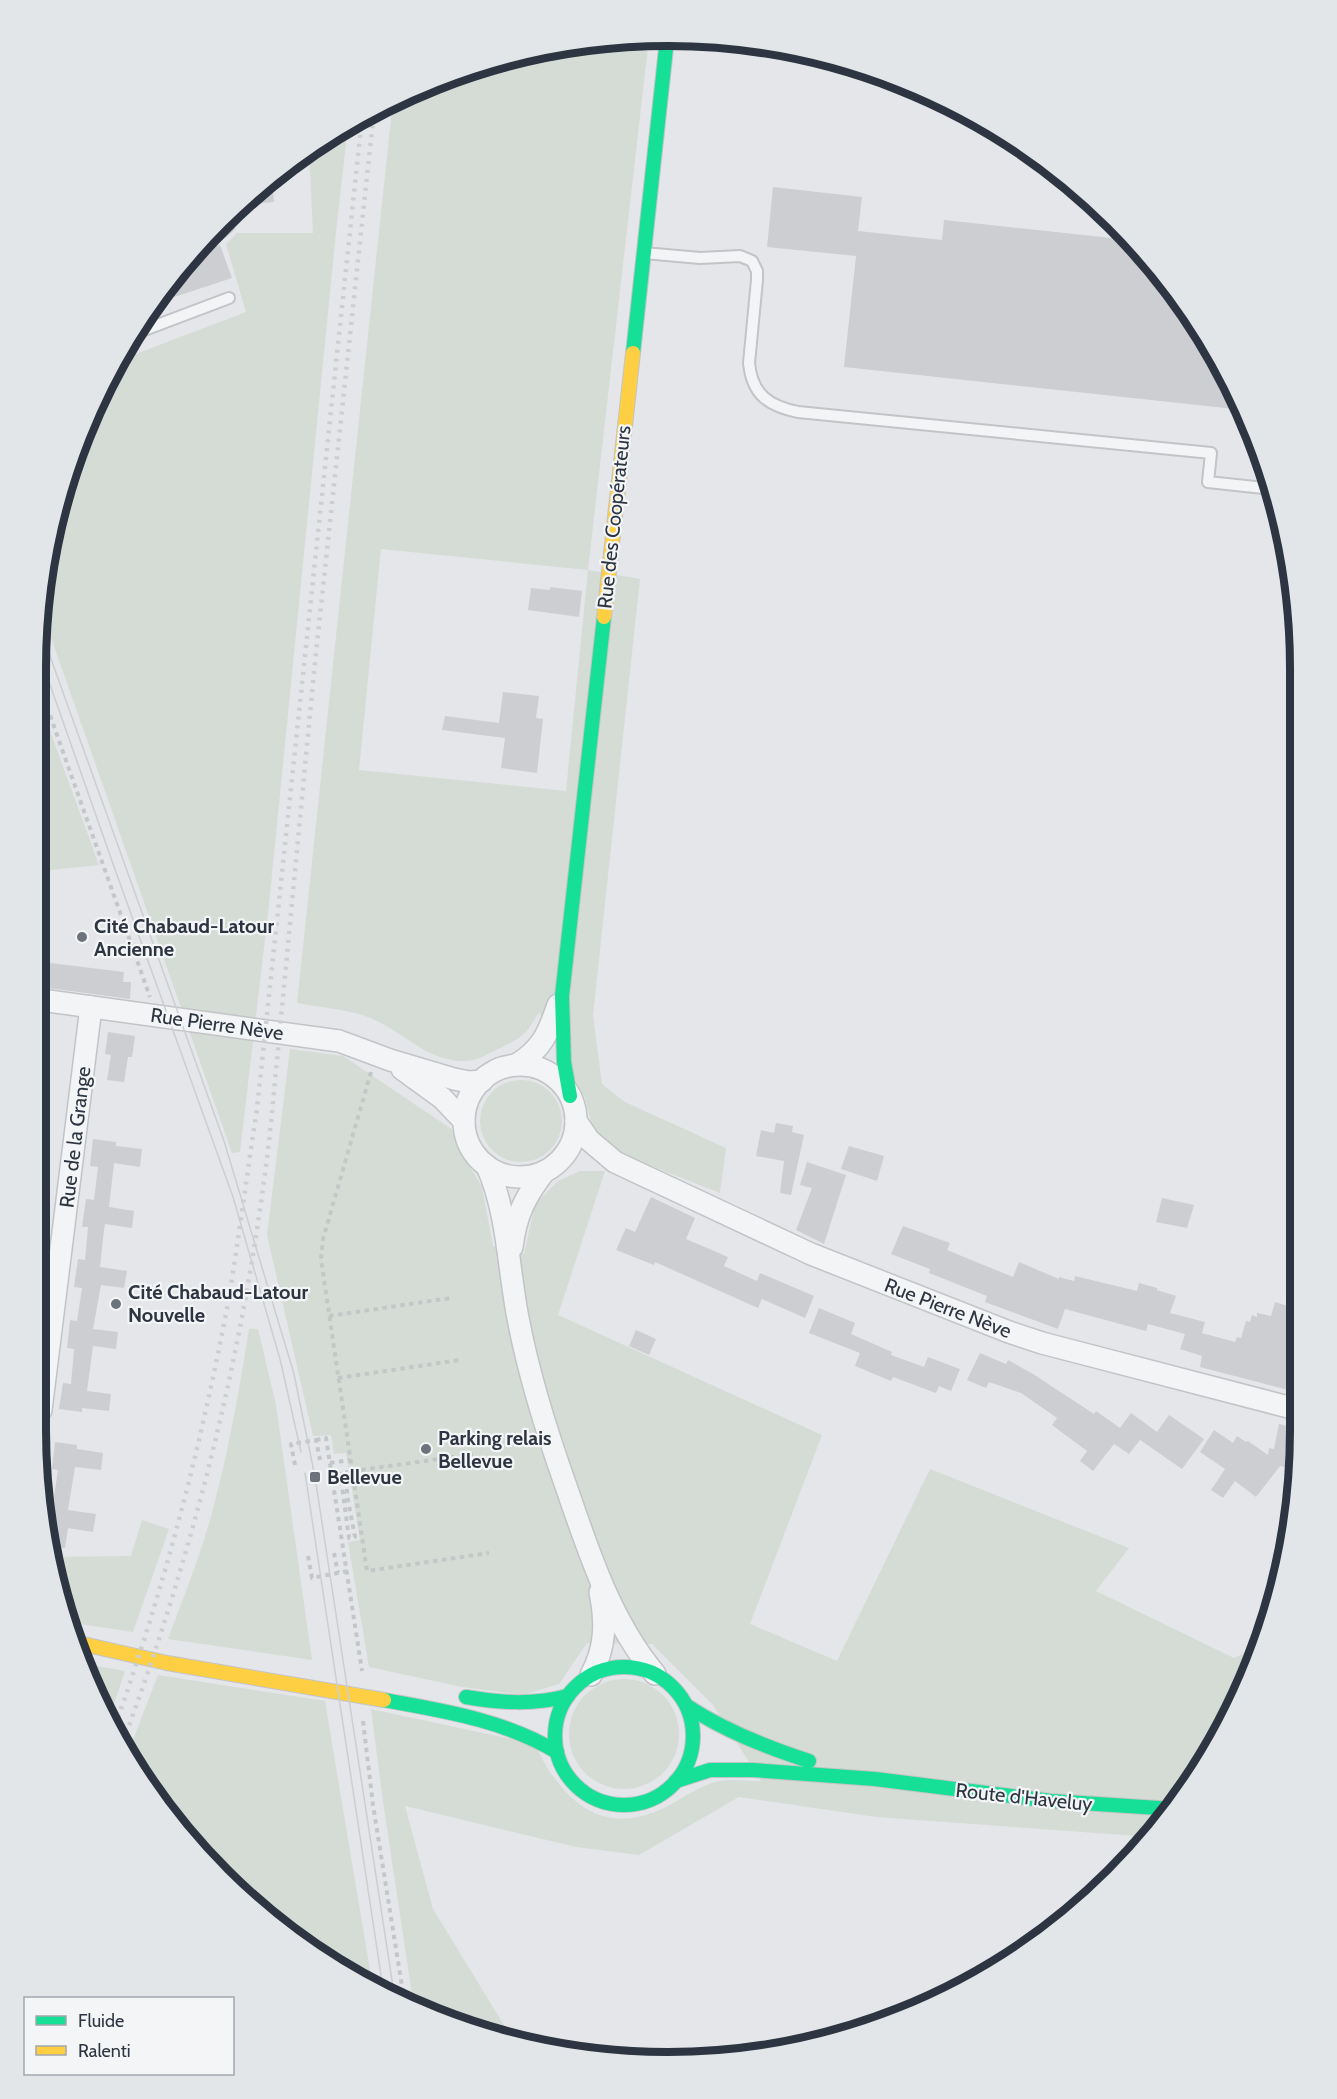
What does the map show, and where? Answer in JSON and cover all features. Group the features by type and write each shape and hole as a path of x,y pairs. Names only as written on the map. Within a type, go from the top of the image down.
{"main road":[{"name":"Rue des Coopérateurs","path":"570,1096 563,1050 562,996 666,46"},
{"path":"85,1644 172,1650"},
{"path":"100,1646 156,1662 361,1695 500,1724 534,1737 558,1752"},
{"path":"619,1667 641,1669 655,1674 674,1687 687,1706 693,1727 692,1749 688,1762 676,1781 665,1791 645,1801 630,1804 608,1803 594,1798 576,1785 563,1767 556,1738 561,1709 578,1684 604,1669 619,1667"},
{"path":"451,1694 521,1704 545,1702 568,1696"},
{"name":"Route d'Haveluy","path":"687,1706 713,1724 761,1745 875,1779"},
{"name":"Route d'Haveluy","path":"676,1781 700,1772 729,1769 875,1779 1021,1798 1163,1808"}],"street":[{"name":"Rue des Coopérateurs","path":"516,1065 542,1044 562,996"},
{"name":"Rue Pierre Nève","path":"46,1001 339,1041 454,1079 469,1082 482,1081"},
{"name":"Rue de la Grange","path":"46,1370 91,1007"},
{"name":"Rue Pierre Nève","path":"383,1057 442,1098 464,1121"},
{"path":"510,1262 520,1209 528,1193 552,1166 572,1142 576,1121 570,1096 561,1083 548,1072 532,1066 516,1065 501,1069 482,1081 469,1099 464,1121 469,1143 476,1155 487,1166 514,1177 530,1176 552,1166"},
{"name":"Rue Pierre Nève","path":"576,1121 589,1140 615,1162"},
{"name":"Rue Pierre Nève","path":"552,1166 592,1157 615,1162 812,1254 1009,1332 1042,1344 1290,1407"},
{"path":"487,1166 495,1186 510,1262 515,1306 532,1384 543,1421 597,1574 639,1654 655,1674"},
{"path":"591,1675 600,1657 604,1629 597,1574"}],"lane":[{"path":"644,254 700,258 740,256 752,261 757,271 757,280 750,373 758,391 779,407 798,412 1211,453 1208,482 1263,488"},
{"path":"147,329 230,298"}],"path":[{"path":"46,704 156,1015"},
{"path":"383,1057 323,1239 321,1258 367,1571 489,1553"},
{"path":"329,1316 451,1298"},
{"path":"338,1378 460,1360"},
{"path":"295,1465 291,1444 327,1438 363,1679 361,1695 373,1805 403,1993"},
{"path":"316,1440 320,1460"},
{"path":"332,1472 340,1471 349,1538 355,1537 348,1495 347,1472 474,1454"},
{"path":"330,1463 350,1460"},
{"path":"334,1553 338,1573"},
{"path":"309,1556 312,1578 348,1571"}],"shaded area":[{"path":"648,47 588,570 640,579 593,1015 602,1084 625,1102 726,1148 720,1193 626,1156 594,1135 585,1098 539,1012 526,1032 517,1039 481,1057 465,1061 451,1060 426,1051 378,1021 365,1016 297,1003 392,112 430,94 469,80 547,58","holes":["381,549 588,570 566,791 359,770"]},
{"path":"347,137 269,905 240,1152 232,1153 48,628 58,547 68,508 94,430 131,356 246,312 226,244 237,233 313,233 309,161"},
{"path":"46,720 99,865 46,870"},
{"path":"290,1049 343,1056 453,1130 462,1153 482,1187 493,1246 524,1254 535,1204 558,1181 580,1171 605,1171 558,1315 822,1435 750,1624 837,1661 930,1469 1129,1548 1096,1591 1234,1658 1250,1651 1226,1706 1186,1776 1140,1836 876,1817 739,1797 639,1855 576,1847 405,1806 433,1909 508,2031 412,1997 371,1709 535,1744 544,1763 566,1792 589,1810 614,1818 642,1816 657,1811 715,1782 761,1781 713,1705 652,1644 587,1643 559,1684 523,1695 462,1687 369,1667 348,1542 360,1540 346,1453 334,1454 331,1435 313,1436 267,1235"},
{"path":"521,1080 537,1083 550,1092 559,1105 562,1121 559,1137 550,1150 537,1159 521,1162 505,1159 492,1150 483,1137 480,1121 483,1105 492,1092 505,1083"},
{"path":"249,1329 258,1329 276,1405 312,1660 168,1639 198,1559 219,1487"},
{"path":"142,1520 169,1529 133,1632 78,1624 59,1557 131,1556"},
{"path":"93,1665 125,1671 112,1709"},
{"path":"158,1675 325,1701 371,1976 323,1948 290,1924 229,1870 175,1809 132,1744"},
{"path":"624,1679 645,1683 663,1695 675,1713 679,1734 675,1755 663,1773 645,1785 624,1789 603,1785 585,1773 573,1755 569,1734 573,1713 585,1695 603,1683"}],"building":[{"path":"773,187 862,197 858,231 942,240 944,220 1117,239 1136,258 1186,323 1233,409 844,367 856,256 767,247"},
{"path":"273,189 274,202 255,204"},
{"path":"220,245 232,278 169,299 201,258 210,248"},
{"path":"550,587 582,591 579,617 528,610 531,588 550,590"},
{"path":"503,692 539,696 536,718 543,719 537,773 501,768 505,738 442,730 445,716 499,723"},
{"path":"50,963 124,972 123,982 131,982 130,999 46,988 46,972 49,972"},
{"path":"108,1032 135,1036 132,1057 128,1057 124,1082 107,1080 111,1055 105,1054"},
{"path":"776,1123 793,1126 792,1132 804,1135 791,1195 780,1193 784,1161 756,1156 761,1130 774,1133"},
{"path":"93,1139 116,1142 116,1146 142,1149 140,1167 114,1163 109,1207 134,1211 132,1228 105,1224 104,1230 100,1267 127,1271 124,1288 101,1285 93,1329 118,1332 116,1349 93,1346 87,1391 111,1394 109,1411 82,1408 82,1412 59,1409 63,1383 71,1384 74,1349 67,1348 70,1320 77,1321 82,1288 74,1287 78,1259 85,1260 88,1227 82,1227 86,1199 94,1200 98,1167 90,1166"},
{"path":"849,1146 884,1156 877,1181 841,1169"},
{"path":"807,1162 846,1175 824,1244 796,1230 812,1188 800,1185"},
{"path":"651,1197 695,1218 686,1239 728,1257 724,1266 757,1281 760,1273 814,1296 805,1318 762,1299 758,1308 655,1262 654,1265 616,1250 626,1228 635,1232"},
{"path":"1162,1198 1194,1205 1187,1228 1156,1222"},
{"path":"903,1226 950,1243 947,1250 1013,1277 1019,1262 1059,1279 1059,1277 1074,1281 1075,1276 1137,1291 1139,1283 1176,1296 1170,1313 1205,1322 1202,1333 1235,1342 1237,1337 1241,1338 1246,1321 1250,1322 1252,1315 1257,1317 1257,1313 1271,1316 1275,1302 1290,1307 1290,1390 1200,1367 1202,1356 1180,1349 1185,1334 1148,1324 1146,1331 1065,1309 1058,1329 985,1302 987,1296 929,1273 930,1269 891,1254"},
{"path":"819,1308 855,1323 851,1334 892,1352 891,1355 924,1367 928,1357 960,1369 951,1391 939,1386 936,1393 893,1377 891,1381 855,1366 860,1353 809,1333"},
{"path":"636,1330 656,1339 649,1355 629,1346"},
{"path":"980,1353 1006,1364 1008,1360 1094,1414 1096,1411 1120,1428 1131,1413 1157,1432 1169,1415 1204,1439 1182,1469 1140,1440 1129,1454 1114,1444 1093,1471 1080,1461 1087,1451 1052,1425 1057,1418 1021,1393 989,1382 986,1388 967,1380"},
{"path":"1279,1424 1290,1427 1289,1468 1280,1466 1256,1497 1235,1481 1223,1498 1211,1490 1225,1469 1200,1452 1214,1430 1233,1443 1237,1436 1248,1441 1268,1455 1269,1448 1274,1449"},
{"path":"55,1442 77,1445 77,1449 103,1453 101,1470 75,1467 68,1510 96,1514 93,1532 68,1528 65,1548 57,1547 51,1503 53,1503 58,1470 52,1469"}],"tram line":[{"path":"47,648 224,1141 294,1374 315,1477 393,1988"},
{"path":"46,673 233,1197 280,1359 301,1452"},
{"path":"305,1473 382,1982"}],"railway":[{"path":"126,1734 150,1667 196,1514 234,1359 249,1281 271,1123 314,672 373,122"},
{"path":"118,1718 150,1622 180,1517 206,1410 236,1254 257,1109 361,128"}],"traffic: fast":[{"path":"633,353 666,46"},
{"path":"570,1096 564,1062 562,996 604,617"},
{"path":"624,1667 650,1672 673,1687 688,1710 693,1736 688,1762 673,1785 650,1800 624,1805 598,1800 575,1785 560,1762 555,1736 560,1710 575,1687 598,1672 624,1667"},
{"path":"466,1697 517,1702 542,1701 568,1696"},
{"path":"384,1700 495,1724 557,1752"},
{"path":"687,1706 746,1738 809,1761"},
{"path":"676,1781 710,1770 753,1770 875,1779 1051,1801 1163,1808"}],"traffic: slow":[{"path":"604,617 633,353"},
{"path":"85,1645 167,1663 384,1700"}],"place":[{"name":"Cité Chabaud-Latour Ancienne","path":"82,937"},
{"name":"Cité Chabaud-Latour Nouvelle","path":"116,1304"},
{"name":"Parking relais Bellevue","path":"426,1449"},
{"name":"Bellevue","path":"315,1477"}]}
